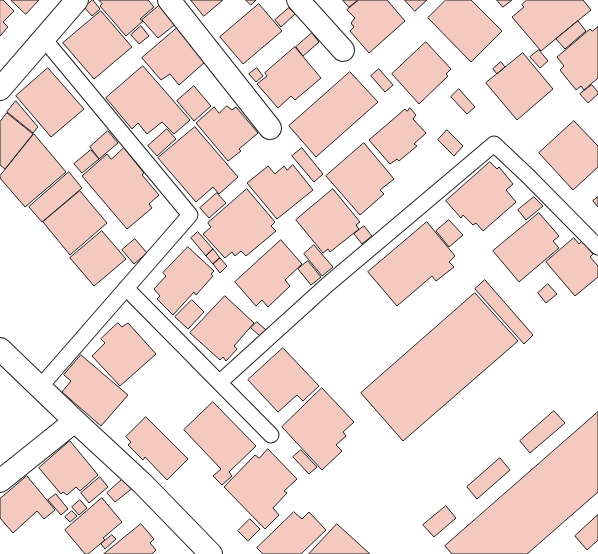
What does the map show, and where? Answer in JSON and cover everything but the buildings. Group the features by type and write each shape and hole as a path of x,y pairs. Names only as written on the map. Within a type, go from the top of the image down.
{"street":[{"path":"0,89 77,0"},
{"path":"169,0 270,128"},
{"path":"298,0 343,50"},
{"path":"0,349 143,484 212,554"},
{"path":"0,481 75,421"}],"lane":[{"path":"40,387 190,215 44,39"},
{"path":"220,382 327,284 494,144 598,247"},
{"path":"126,288 271,434"}]}
